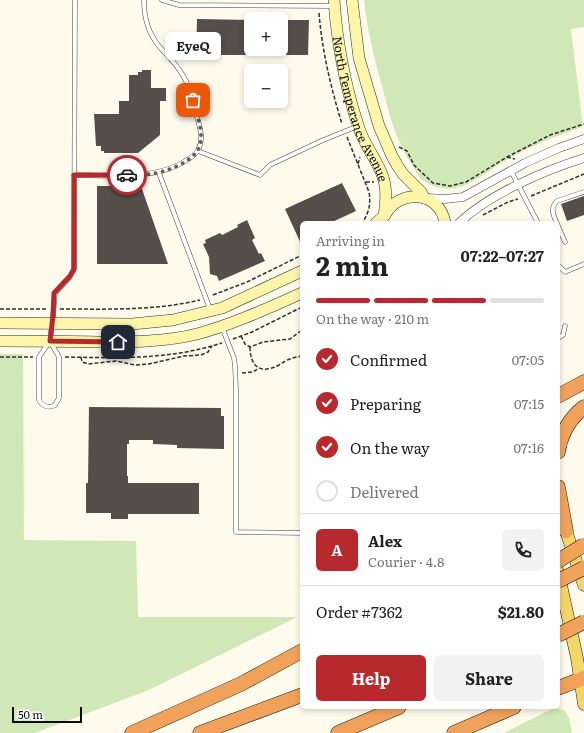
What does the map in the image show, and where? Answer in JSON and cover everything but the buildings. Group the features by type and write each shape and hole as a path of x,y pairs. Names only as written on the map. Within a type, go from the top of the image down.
{"highway":[{"path":"560,395 584,382"},
{"path":"560,445 567,426 577,412 584,407"},
{"path":"560,498 566,531"},
{"path":"560,559 584,545"},
{"path":"560,580 584,568"},
{"path":"560,634 584,622"},
{"path":"132,733 241,684 300,653"},
{"path":"560,687 582,679"},
{"path":"200,733 300,696"},
{"path":"338,733 395,709"},
{"path":"454,733 509,709"}],"main road":[{"path":"566,531 584,584"},
{"path":"560,581 582,679 584,704"}],"street":[{"name":"North Temperance Avenue","path":"351,0 359,58 379,126 392,156 403,174 421,192 424,198 440,208 445,221"},
{"name":"North Temperance Avenue","path":"334,3 341,57 358,126 366,146 383,176 386,199 381,221"},
{"path":"381,221 390,206 401,199 412,197 445,199 463,197 482,188 511,170 542,155 584,139"},
{"path":"461,221 475,209 519,185 551,170 584,158"},
{"path":"0,323 149,323 173,320 210,312 232,304 300,272"},
{"path":"0,341 131,342 162,340 196,334 222,327 300,294"},
{"path":"560,516 566,531"}],"lane":[{"path":"50,341 59,357 59,398 55,405 49,407 43,406 39,400 39,357 50,341 55,291 70,276 74,269 75,0"},
{"path":"74,175 142,175 160,172 180,164 198,152 201,134 189,86 182,73 152,36 147,21 144,0"},
{"path":"162,0 178,5 318,6 334,3"},
{"path":"198,152 260,175 270,165 321,141 358,126"},
{"path":"511,170 537,221"},
{"path":"160,172 210,312"},
{"path":"556,221 552,210 554,204 584,192"},
{"path":"560,231 565,242"},
{"path":"560,267 565,272 584,264"},
{"path":"290,276 300,278"},
{"path":"560,337 563,335 564,326"},
{"path":"222,327 234,358 236,532 300,533"}],"path":[{"path":"318,6 320,30 334,98 345,132 369,192 369,211 363,221"},
{"path":"408,152 414,165 433,183 444,186 457,185 466,182 507,157 550,135 584,124"},
{"path":"0,309 145,309 173,306 206,298 247,282 300,256"},
{"path":"235,338 300,308"},
{"path":"250,347 263,342 290,339 300,332"},
{"path":"241,336 245,344 250,347"},
{"path":"59,357 137,358 170,355 220,343"},
{"path":"81,357 82,362 88,364 116,361 135,365 144,365 184,356 197,356 208,352 212,346"},
{"path":"250,347 252,362 259,368"},
{"path":"235,374 250,373 259,368 277,366 288,359 300,356"},
{"path":"0,357 39,357"}],"green space":[{"path":"364,0 584,0 584,27 571,29 583,127 522,151 468,184 455,188 446,188 437,187 428,183 418,176 394,129 374,54"},
{"path":"0,354 23,354 24,540 136,541 138,617 297,617 149,690 35,733 0,733"},
{"path":"552,709 559,709 564,710 569,718 572,733 504,733"}],"way so far":[{"path":"127,175 146,175 160,172 180,164 198,152 201,134 193,100"}],"place":[{"name":"EyeQ","path":"193,100"}],"route":[{"path":"118,342 50,341 54,309 54,293 70,276 74,269 74,175 127,175"}]}
